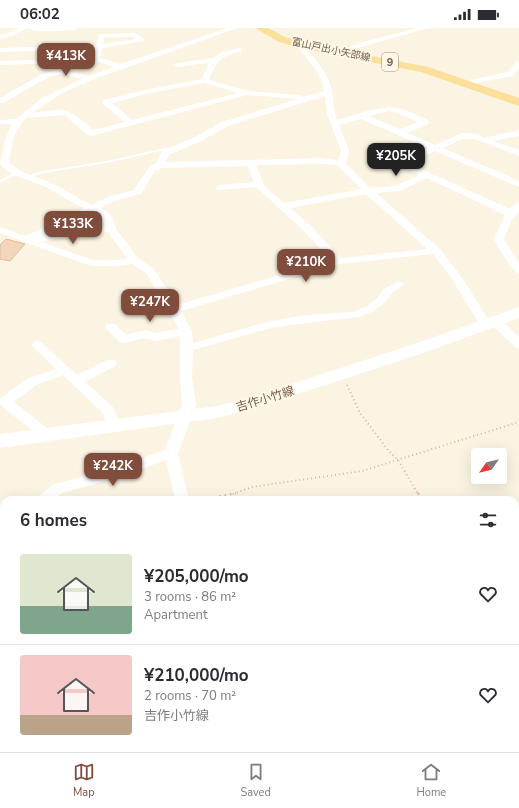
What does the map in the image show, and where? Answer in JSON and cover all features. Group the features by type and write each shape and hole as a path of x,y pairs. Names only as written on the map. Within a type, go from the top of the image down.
{"main road":[{"name":"富山戸出小矢部線","path":"260,28 281,39 298,45 424,70 519,102"},
{"name":"吉作小竹線","path":"0,441 218,412 256,402 342,374 491,324 519,312"}],"street":[{"path":"0,37 13,34 24,28"},
{"path":"31,28 74,28"},
{"path":"181,496 171,453 190,405 186,378 186,331 175,309 150,271 134,260 111,230 108,219 103,213 75,201 51,186 11,170 4,163 5,154 13,130 22,118 52,95 90,78 234,28"},
{"path":"338,52 425,28"},
{"path":"0,50 98,47 142,40 134,35 101,35 98,47 96,60"},
{"path":"298,45 311,57 327,85 331,114 345,151 341,165 436,251 491,324 519,344"},
{"path":"205,81 214,60 220,55 240,50"},
{"path":"154,55 179,65 214,60"},
{"path":"0,63 100,60 122,67"},
{"path":"466,83 510,74 519,64"},
{"path":"0,101 48,74 61,72 90,78"},
{"path":"131,123 106,102 150,91 205,81 248,93 309,98"},
{"path":"0,122 66,112 91,133 248,93"},
{"path":"160,165 165,153 198,139 225,124 327,93"},
{"path":"335,123 347,122 378,110 395,110 425,122 399,133"},
{"path":"362,116 519,184"},
{"path":"486,140 519,133"},
{"path":"512,214 401,163 462,136 476,137 519,153"},
{"path":"30,240 111,199 138,192 152,169 160,165 321,161 342,163"},
{"path":"250,162 258,184 307,228 338,262"},
{"path":"282,206 368,191 397,188 426,175"},
{"path":"220,189 258,184"},
{"path":"519,205 507,219 499,239 505,251 519,270"},
{"path":"0,230 91,263 117,263 134,260"},
{"path":"30,240 66,234 111,230"},
{"path":"175,309 338,262 436,251"},
{"path":"187,348 270,325 307,319 354,315 370,309 381,300 389,290 399,284"},
{"path":"111,327 124,339 145,334 155,337 186,331"},
{"path":"37,345 108,410 114,426"},
{"path":"77,381 91,372 111,363"},
{"path":"47,435 5,402 31,382 65,370"},
{"path":"49,496 57,489 114,473 171,453"}],"lane":[{"path":"0,182 21,175 107,162 165,149 173,149"}],"path":[{"path":"342,374 360,413 388,450 398,460 420,496"},
{"path":"226,496 252,487 362,471 519,422"}],"building":[{"path":"6,239 25,244 10,261 0,259 0,245"}]}
